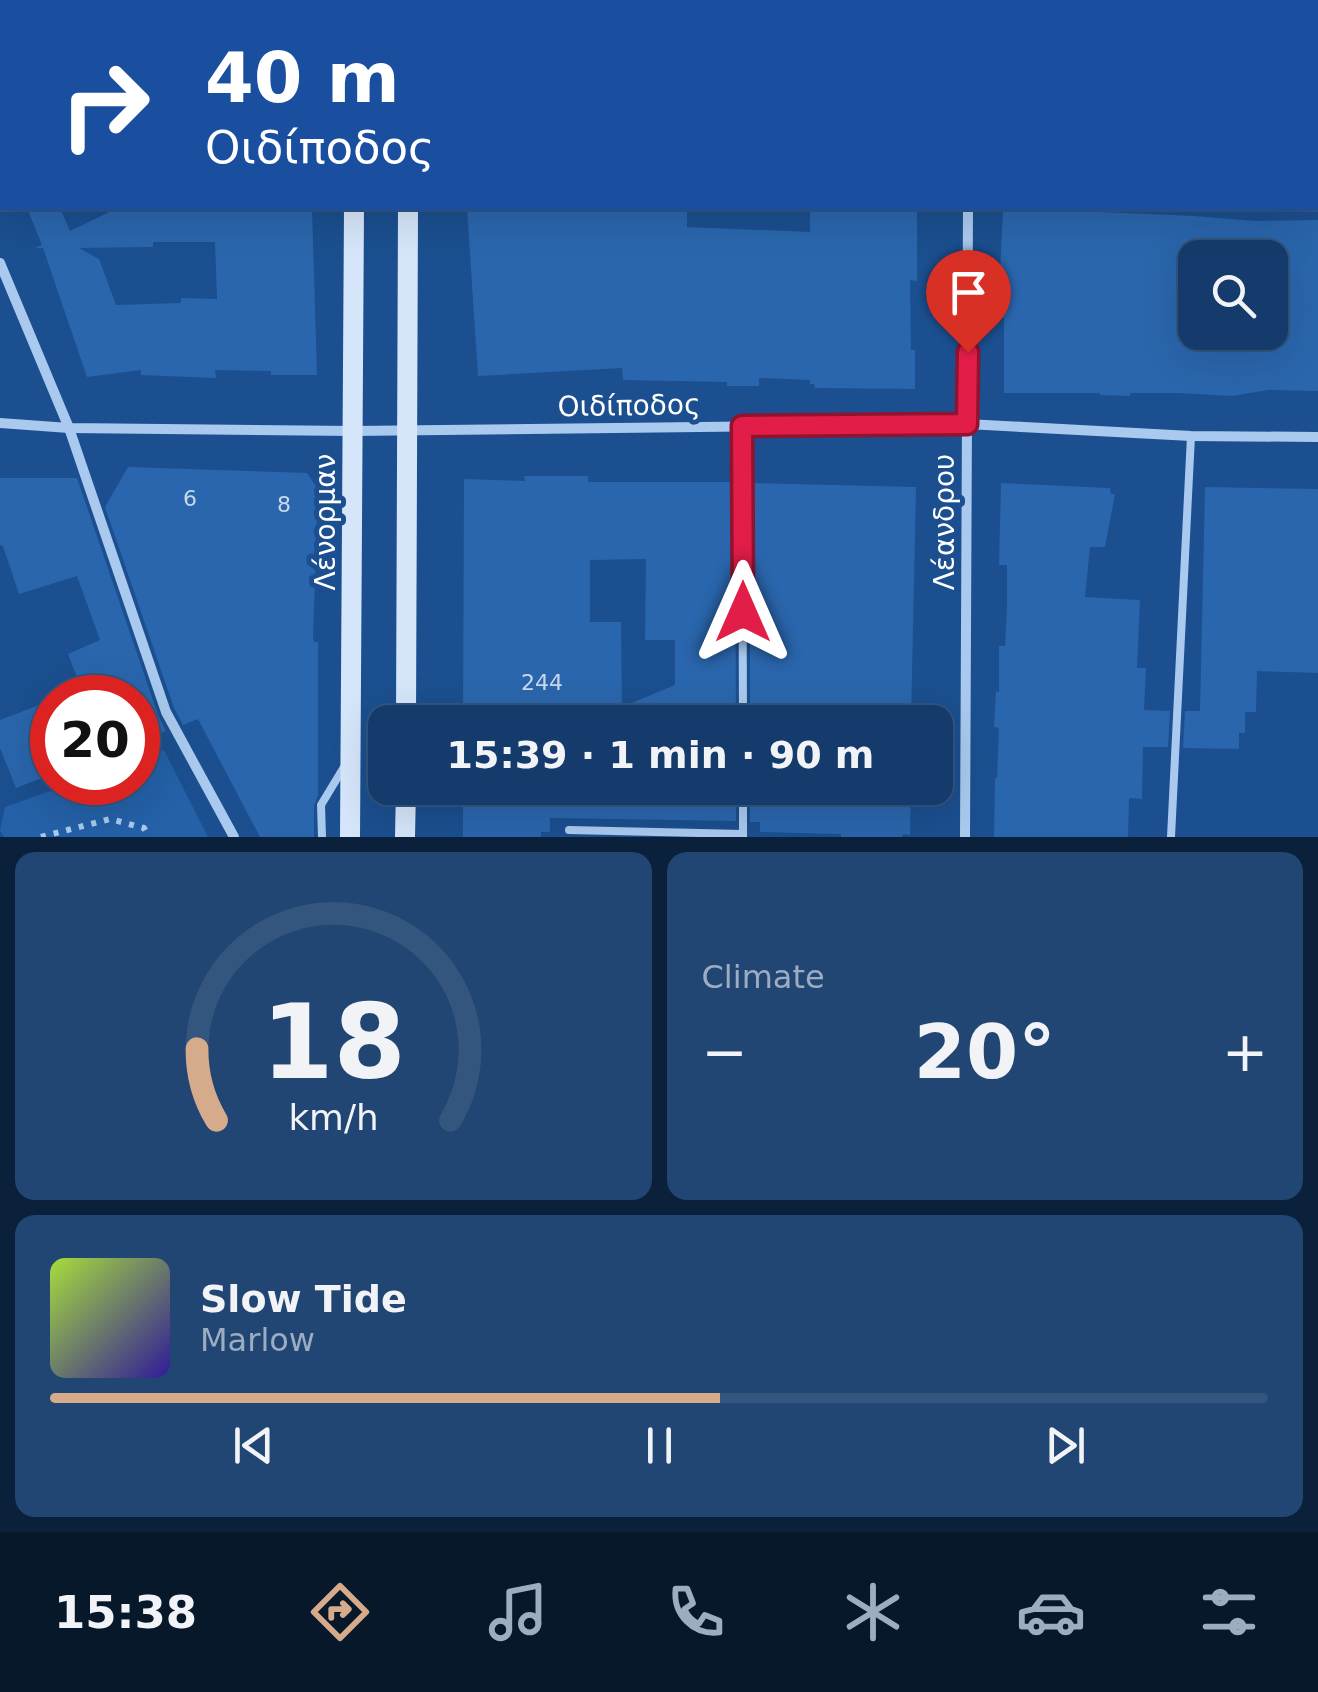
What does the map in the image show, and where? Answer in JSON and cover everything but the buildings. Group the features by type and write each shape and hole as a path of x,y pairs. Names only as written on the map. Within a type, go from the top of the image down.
{"main road":[{"name":"Λένορμαν","path":"350,837 354,210"},
{"path":"406,705 408,210"},
{"path":"405,837 406,805"}],"street":[{"name":"Λέανδρου","path":"965,837 968,210"},
{"path":"0,262 69,428 166,712 234,837"},
{"name":"Οιδίποδος","path":"0,423 69,428 353,431 967,424 1191,436 1318,437"}],"lane":[{"path":"742,426 743,705"},
{"path":"1170,837 1191,436"},
{"path":"322,837 321,805 351,754"},
{"path":"569,830 743,836 743,805"}],"path":[{"path":"41,837 110,818 144,828 149,837"}],"shaded area":[{"path":"164,750 208,837 4,837 0,831 5,807 30,798 30,805 160,805 160,752"}],"route":[{"path":"743,612 742,426 967,424 968,352"}]}
